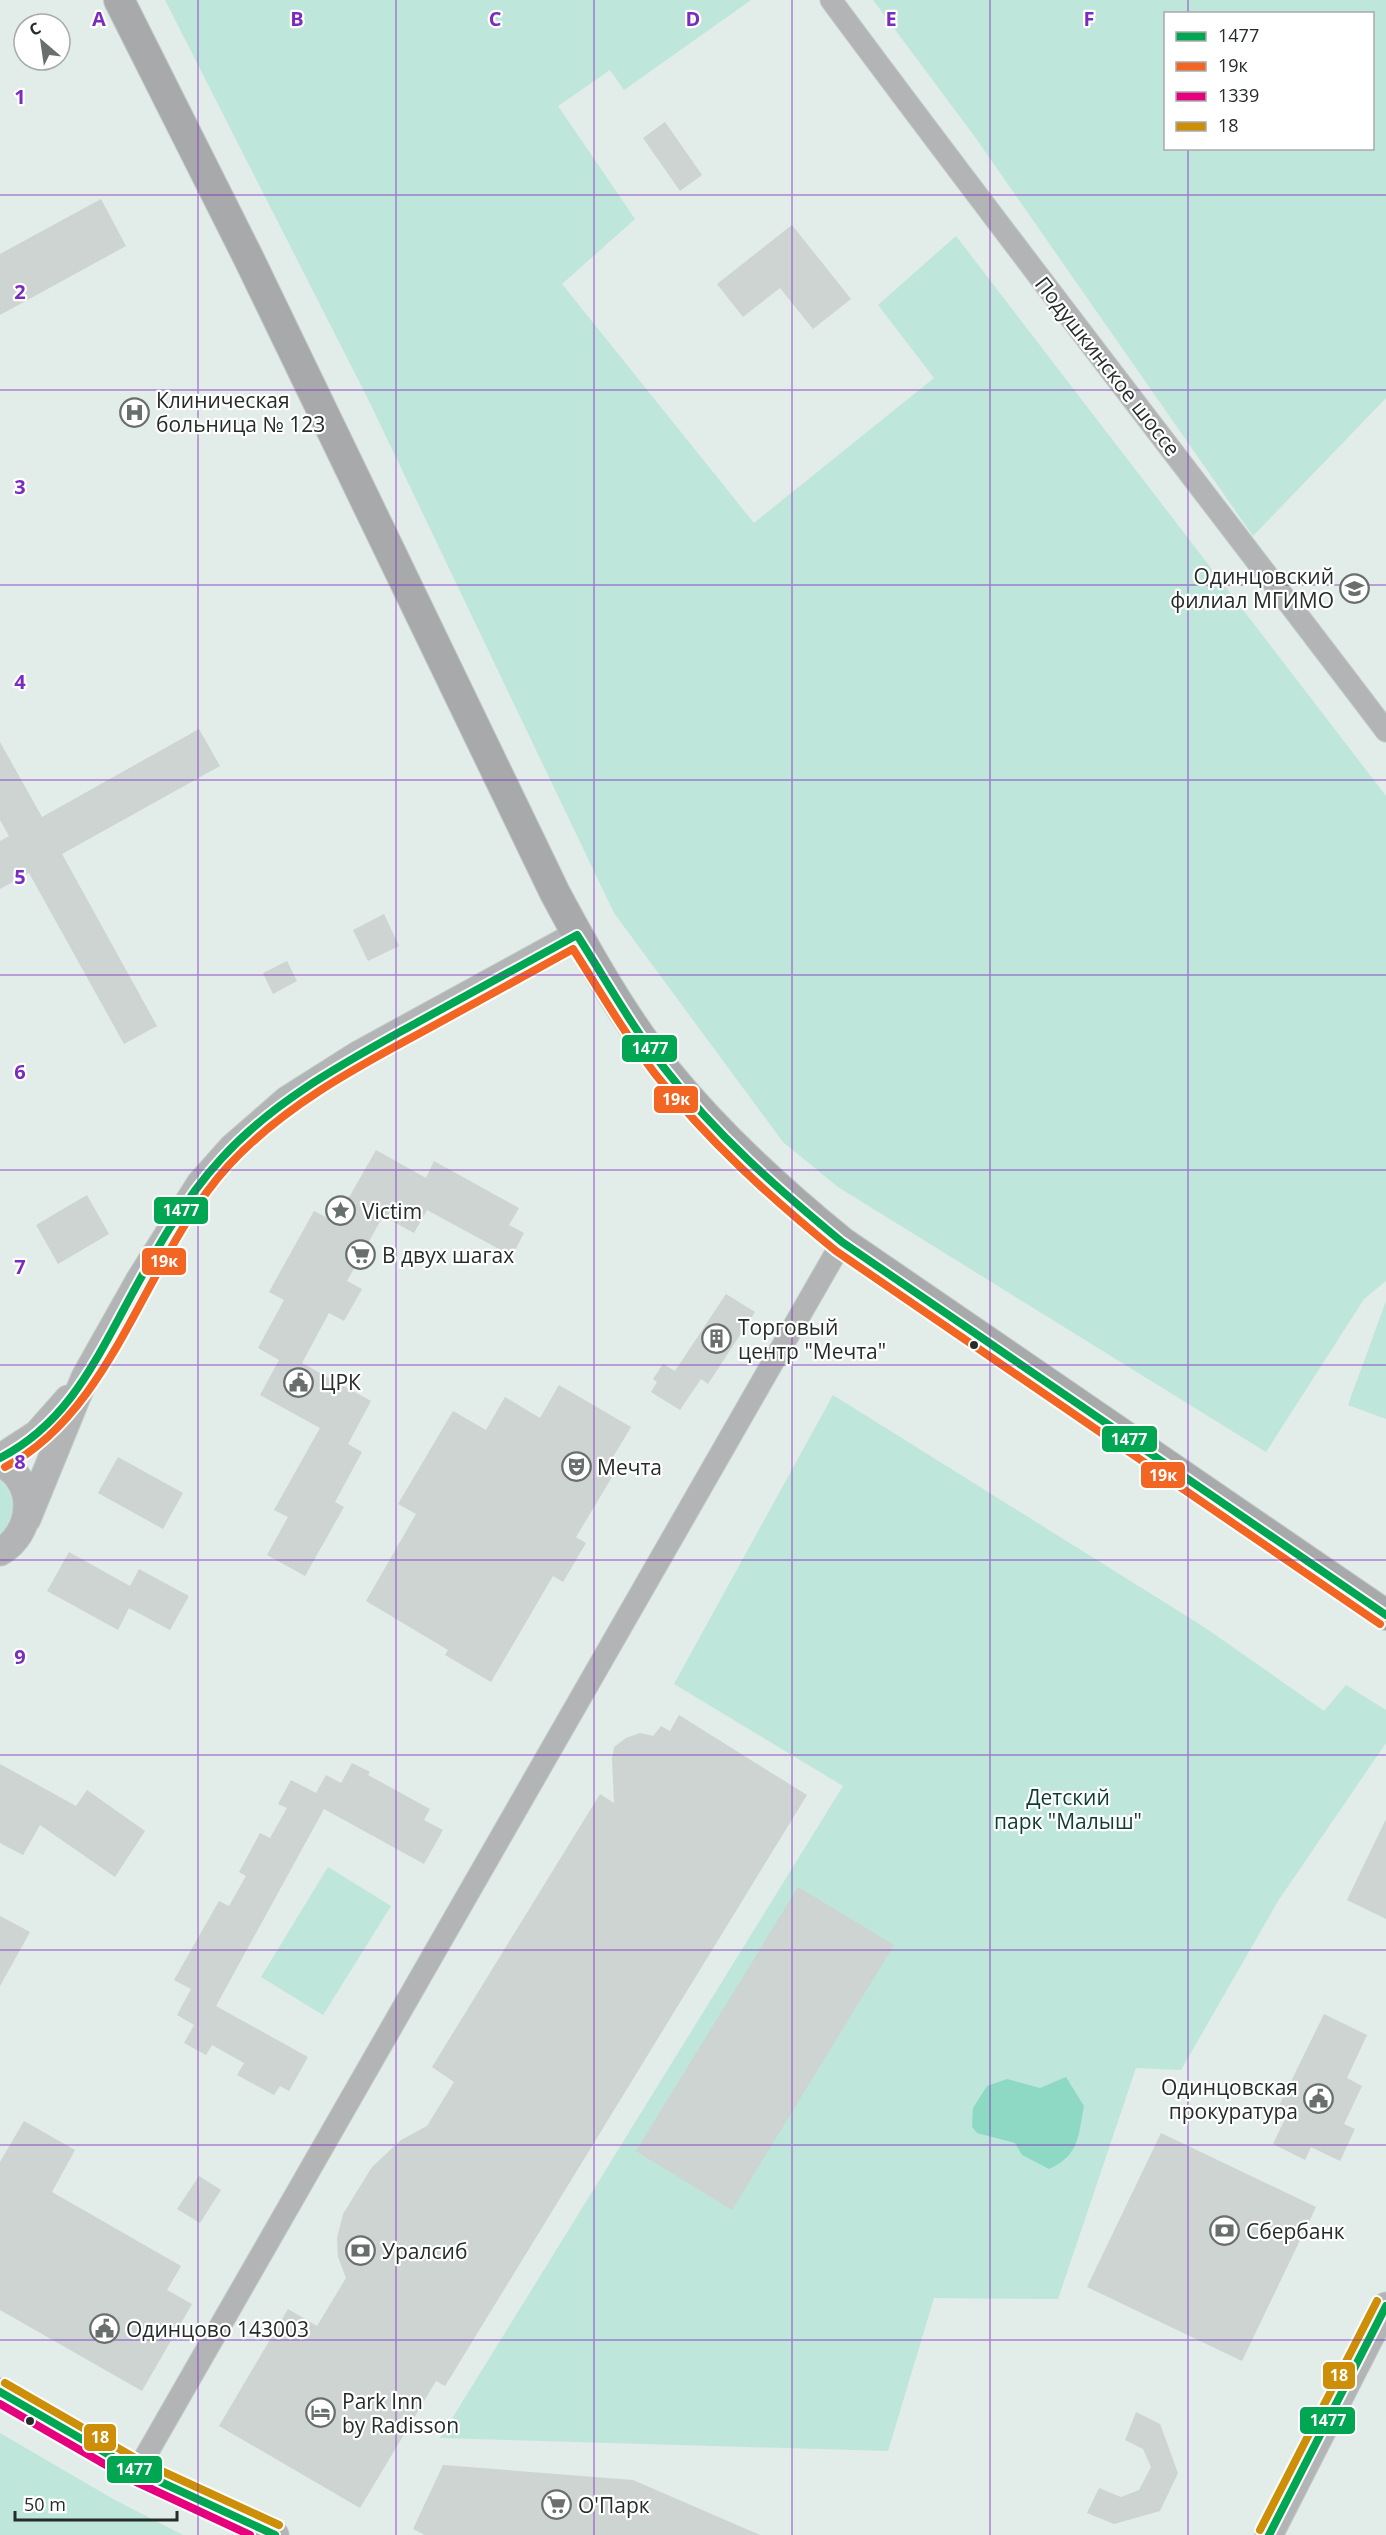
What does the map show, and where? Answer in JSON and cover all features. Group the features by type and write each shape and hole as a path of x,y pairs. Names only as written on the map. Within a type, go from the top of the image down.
{"main road":[{"path":"119,0 249,259 577,934 636,1029 695,1106 785,1196 842,1242 1386,1615"}],"street":[{"name":"Подушкинское шоссе","path":"831,0 978,200 1228,521 1386,731"},
{"path":"4,1552 27,1519 85,1377 139,1281 200,1184 232,1148 287,1100 358,1055 577,934"},
{"path":"137,2471 842,1242"},
{"path":"0,1458 38,1434 85,1377"},
{"path":"0,1463 14,1473 21,1483 28,1507 27,1519"},
{"path":"1269,2535 1386,2306"},
{"path":"0,2392 137,2471 275,2535"}],"green space":[{"path":"165,0 751,0 624,90 610,70 558,106 635,219 562,284 754,523 934,378 878,305 956,236 1386,796 1386,1281 1364,1299 1266,1452 838,1187 783,1142 614,913 369,401"},
{"path":"873,0 1386,0 1386,398 1253,536 975,137"},
{"path":"1386,1301 1386,1419 1348,1405"},
{"name":"Детский парк \"Малыш\"","path":"833,1395 1204,1627 1324,1711 1346,1685 1386,1710 1386,1743 1278,1901 1181,2070 1136,2068 1058,2299 934,2298 888,2451 440,2438 843,1786 674,1684"},
{"path":"0,1480 10,1493 12,1507 9,1521 0,1535"},
{"path":"328,1867 391,1906 323,2015 261,1977"},
{"path":"0,2433 113,2499 183,2535 0,2535"}],"shaded area":[{"path":"1066,2077 1084,2106 1076,2144 1059,2164 1049,2169 1022,2155 1015,2143 977,2133 972,2127 973,2108 987,2086 1007,2079 1040,2088"}],"building":[{"path":"665,122 702,175 680,191 643,138"},
{"path":"101,199 126,246 0,315 0,254"},
{"path":"792,225 851,299 813,329 780,288 743,317 717,284"},
{"path":"199,729 220,766 62,854 157,1026 124,1044 29,873 0,889 0,841 9,836 0,820 0,742 42,817"},
{"path":"384,914 399,946 368,961 353,930"},
{"path":"287,961 297,981 273,994 263,973"},
{"path":"376,1150 426,1178 434,1161 519,1208 509,1225 524,1233 512,1256 427,1210 414,1233 383,1216 347,1281 362,1289 344,1321 329,1313 302,1363 371,1401 348,1444 362,1452 335,1502 344,1507 305,1576 267,1555 288,1517 274,1510 320,1428 260,1395 279,1360 258,1348 284,1300 269,1292 314,1211 335,1222"},
{"path":"87,1195 109,1234 58,1264 36,1225"},
{"name":"Торговый центр \"Мечта\"","path":"726,1294 755,1312 708,1384 701,1379 680,1410 651,1392 657,1382 653,1379 663,1364 675,1371"},
{"path":"559,1385 631,1427 610,1462 618,1467 576,1537 586,1543 563,1582 553,1576 491,1682 445,1655 448,1650 366,1601 416,1514 398,1504 453,1411 486,1430 505,1397 540,1418"},
{"path":"118,1457 183,1493 163,1529 98,1493"},
{"path":"69,1552 130,1586 139,1569 189,1596 170,1630 129,1608 118,1630 47,1591"},
{"path":"679,1715 807,1795 445,2386 436,2381 360,2508 219,2426 288,2309 317,2326 346,2278 338,2257 337,2238 343,2214 372,2167 401,2140 427,2126 454,2082 432,2067 600,1794 614,1803 612,1759 614,1747 626,1738 640,1733 653,1736 661,1726 670,1731"},
{"path":"352,1763 370,1772 368,1775 430,1809 424,1820 443,1830 424,1864 324,1809 216,2006 308,2057 289,2091 280,2086 274,2095 237,2075 244,2063 212,2045 206,2055 184,2043 194,2025 177,2015 191,1989 174,1980 219,1901 229,1906 246,1876 239,1872 260,1833 270,1838 287,1808 278,1804 291,1780 316,1793 326,1775 341,1783"},
{"path":"0,1764 76,1806 87,1790 145,1831 115,1877 40,1825 23,1855 0,1843"},
{"path":"1386,1819 1386,1919 1347,1900"},
{"path":"798,1887 894,1945 732,2210 636,2151"},
{"path":"0,1916 30,1932 0,1986"},
{"name":"Одинцовская прокуратура","path":"1324,2014 1367,2035 1347,2078 1362,2086 1344,2124 1355,2129 1340,2161 1311,2147 1305,2160 1273,2144 1286,2117 1276,2112"},
{"path":"24,2121 75,2150 52,2192 181,2266 167,2290 192,2304 142,2391 0,2310 0,2162"},
{"path":"1161,2133 1316,2207 1242,2361 1087,2287"},
{"path":"199,2176 221,2190 200,2223 177,2209"},
{"path":"1136,2412 1160,2424 1178,2473 1160,2511 1114,2524 1087,2513 1099,2488 1121,2497 1139,2490 1151,2467 1143,2449 1125,2440"},
{"name":"О'Парк","path":"443,2465 633,2480 760,2535 425,2535 413,2529"}],"transit line":[{"name":"1477","path":"0,1458 22,1445 42,1429 74,1393 101,1352 157,1249 181,1211 207,1175 242,1137 289,1100 339,1067 577,935 641,1037 685,1093 727,1139 818,1222 842,1242 1386,1615"},
{"name":"19к","path":"5,1467 43,1441 75,1408 102,1370 174,1242 200,1201 229,1165 250,1144 296,1107 345,1075 573,949 634,1044 676,1099 741,1168 812,1231 836,1251 1380,1624"},
{"name":"18","path":"1260,2530 1377,2301"},
{"name":"1477","path":"1269,2535 1386,2306"},
{"name":"18","path":"5,2383 142,2462 279,2525"},
{"name":"1477","path":"0,2392 137,2471 275,2535"},
{"name":"1339","path":"0,2404 132,2480 250,2535"}],"place":[{"name":"Клиническая больница № 123","path":"135,412"},
{"name":"Одинцовский филиал МГИМО","path":"1355,588"},
{"name":"Victim","path":"341,1211"},
{"name":"В двух шагах","path":"361,1255"},
{"name":"Торговый центр \"Мечта\"","path":"717,1339"},
{"name":"ЦРК","path":"299,1382"},
{"name":"Мечта","path":"576,1467"},
{"name":"Одинцовская прокуратура","path":"1319,2099"},
{"name":"Сбербанк","path":"1225,2231"},
{"name":"Уралсиб","path":"361,2251"},
{"name":"Одинцово 143003","path":"105,2329"},
{"name":"Park Inn by Radisson","path":"321,2413"},
{"name":"О'Парк","path":"557,2505"}]}
